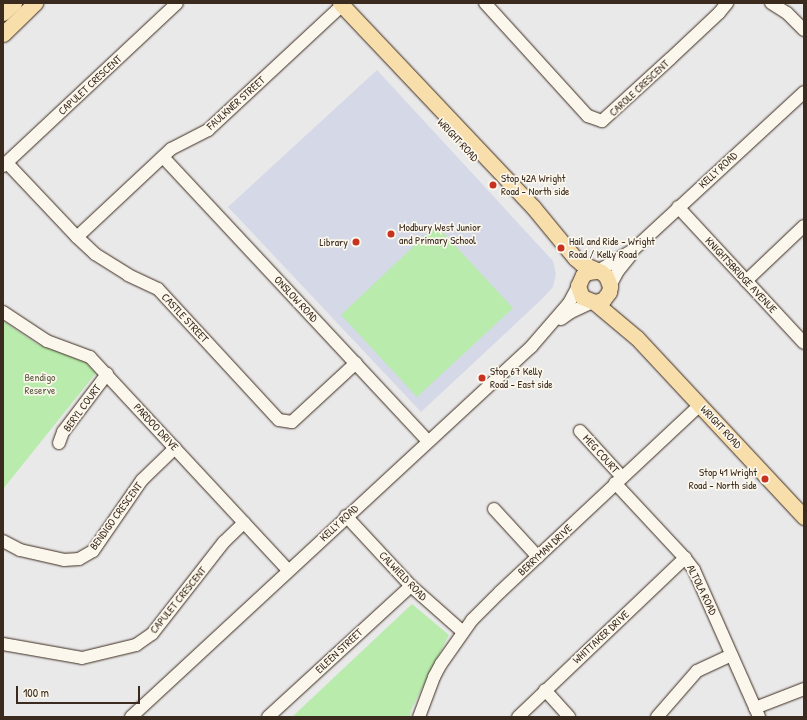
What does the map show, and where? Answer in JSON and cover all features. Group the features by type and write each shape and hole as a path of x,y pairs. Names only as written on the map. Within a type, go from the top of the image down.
{"main road":[{"path":"3,13 14,3"},
{"path":"3,34 35,3"},
{"name":"WRIGHT ROAD","path":"336,5 532,207 575,258 597,271"},
{"name":"WRIGHT ROAD","path":"336,5 542,230 568,262 579,284"},
{"path":"597,271 606,276 609,289 603,300 593,302 582,297 579,284 585,273 597,271"},
{"name":"WRIGHT ROAD","path":"609,289 616,309 630,324 637,338"},
{"name":"WRIGHT ROAD","path":"593,302 637,338 804,517"}],"street":[{"name":"CAPULET CRESCENT","path":"5,165 177,3"},
{"name":"CAROLE CRESCENT","path":"485,3 588,116 602,121 719,13 726,3"},
{"path":"771,3 787,13 804,30"},
{"name":"FAULKNER STREET","path":"77,237 171,149 208,130 336,5"},
{"name":"KELLY ROAD","path":"597,271 633,250 804,92"},
{"name":"ONSLOW ROAD","path":"163,157 428,441"},
{"name":"CASTLE STREET","path":"5,165 95,254 128,275 158,289 279,420 292,422 356,363"},
{"name":"KNIGHTSBRIDGE AVENUE","path":"678,207 804,343"},
{"path":"746,281 804,226"},
{"name":"KELLY ROAD","path":"609,289 618,271 629,258 633,250"},
{"name":"KELLY ROAD","path":"138,715 288,570 526,351 569,303 579,284"},
{"name":"KELLY ROAD","path":"547,328 571,312 593,302"},
{"name":"PARDOO DRIVE","path":"3,312 47,341 90,357 288,570"},
{"name":"BERYL COURT","path":"60,443 63,432 107,374"},
{"name":"BERRYMAN DRIVE","path":"419,717 434,677 463,632 486,605 700,405"},
{"name":"MEG COURT","path":"580,431 619,480"},
{"name":"BENDIGO CRESCENT","path":"3,541 20,550 64,560 79,559 92,550 142,480 175,448"},
{"name":"ALTOLA ROAD","path":"619,480 685,558 698,578 757,713"},
{"path":"494,509 538,557"},
{"name":"CALWIELD ROAD","path":"346,516 411,586 463,632"},
{"name":"CAPULET CRESCENT","path":"3,644 82,658 136,645 152,634 224,542 244,523"},
{"name":"WHITTAKER DRIVE","path":"518,717 685,558"},
{"name":"EILEEN STREET","path":"268,717 411,586"},
{"path":"657,717 697,671 732,655"},
{"path":"757,713 804,688"},
{"path":"545,690 569,717"}],"shaded area":[{"name":"Modbury West Junior and Primary School","path":"377,70 553,261 556,274 553,287 542,299 421,412 228,207"}],"green space":[{"path":"436,225 513,308 417,397 341,315"},
{"name":"Bendigo Reserve","path":"3,321 37,344 85,362 96,373 3,489"},
{"path":"412,604 449,635 411,710 410,717 292,717"}],"place":[{"name":"Stop 42A Wright Road - North side","path":"493,185"},
{"name":"Modbury West Junior and Primary School","path":"391,234"},
{"name":"Library","path":"356,242"},
{"name":"Hail and Ride - Wright Road / Kelly Road","path":"561,248"},
{"name":"Stop 67 Kelly Road - East side","path":"482,378"},
{"name":"Stop 41 Wright Road - North side","path":"765,479"}]}
